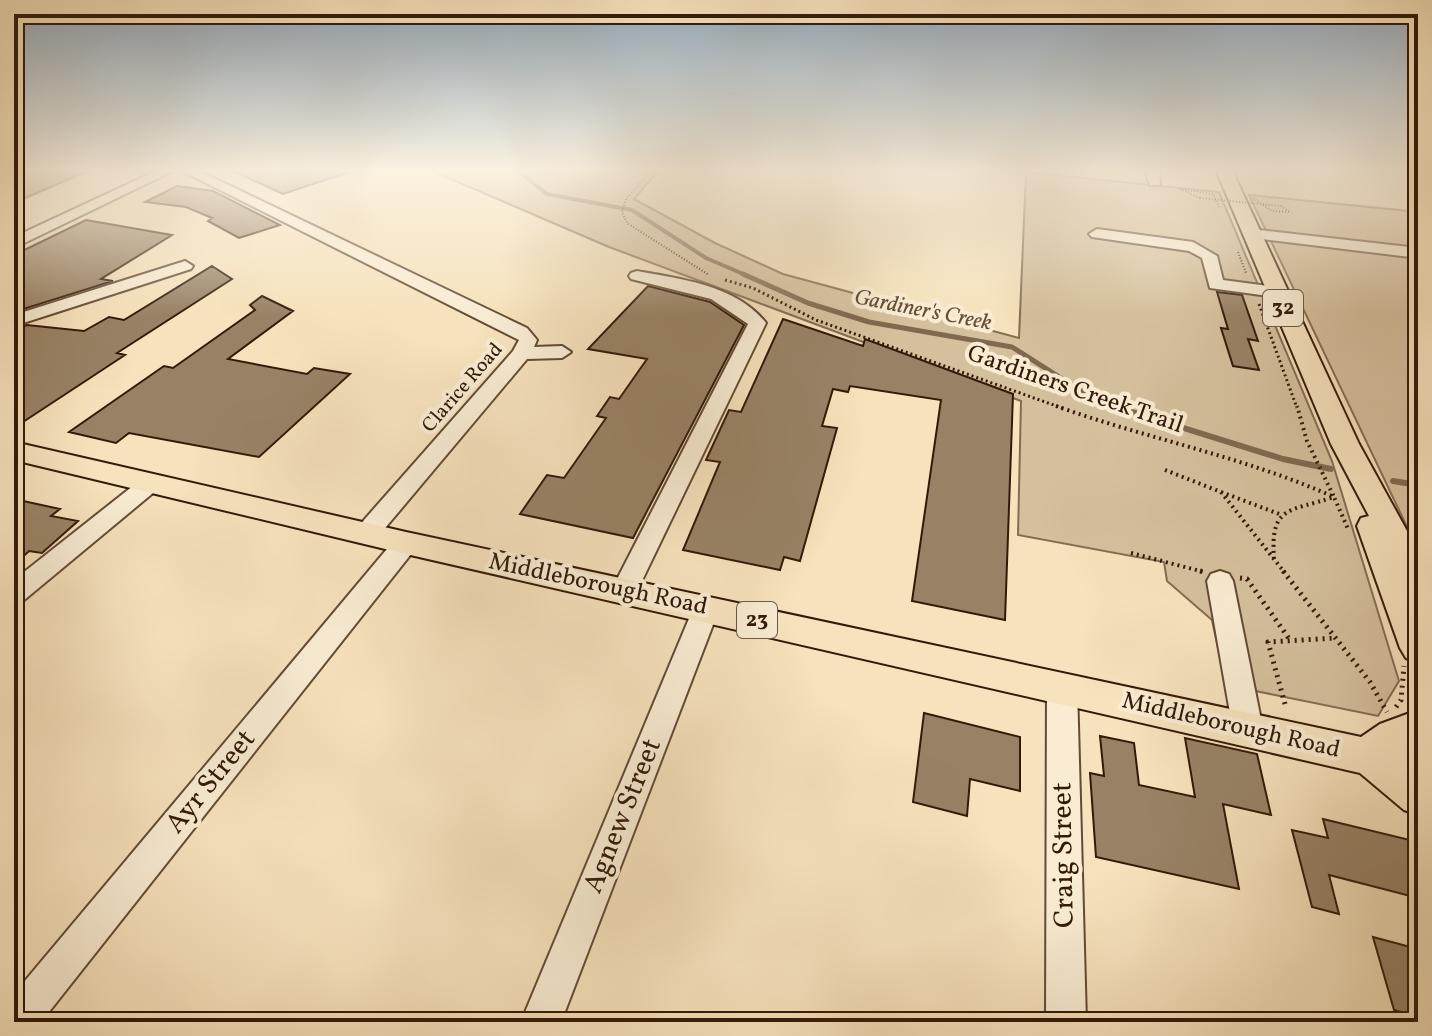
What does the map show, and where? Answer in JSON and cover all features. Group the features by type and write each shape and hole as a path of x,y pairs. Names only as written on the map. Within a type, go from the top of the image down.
{"main road":[{"name":"32","path":"1239,218 1244,242 1276,292 1345,444 1417,578"},
{"name":"32","path":"1345,444 1397,599 1409,653"},
{"name":"Middleborough Road","path":"14,451 366,534 1418,768"},
{"path":"1404,722 1394,736 1367,756 1418,796"}],"street":[{"path":"14,243 66,218"},
{"name":"Clarice Road","path":"287,218 521,332 525,347 366,534"},
{"path":"1097,234 1193,247 1209,256 1216,284 1276,292"},
{"path":"1244,242 1418,253"},
{"path":"14,321 185,266"},
{"path":"624,591 757,323 742,306 690,286 637,276"},
{"path":"525,347 565,348"},
{"path":"14,594 151,483"},
{"name":"Ayr Street","path":"16,1022 406,543"},
{"path":"1220,581 1248,730"},
{"name":"Agnew Street","path":"541,1022 706,609"},
{"name":"Craig Street","path":"1062,687 1066,1022"}],"path":[{"name":"Gardiners Creek Trail","path":"625,218 627,223 715,278 753,288 816,320 1064,409 1225,460 1280,473 1334,497"},
{"path":"1244,242 1252,288 1290,383 1314,458 1352,541"},
{"path":"674,264 684,260"},
{"path":"1165,470 1282,515"},
{"path":"1221,492 1404,722"},
{"path":"1274,559 1272,530 1282,515 1334,497"},
{"path":"1285,704 1268,642 1336,638"},
{"path":"1404,722 1401,700 1409,653"}],"shaded area":[{"path":"542,218 670,218 783,274 1019,338 1024,218 1230,218 1332,461 1399,681 1378,716 1226,685 1212,620 1167,581 1164,562 1018,535 1021,401 609,247"},
{"path":"1260,218 1418,218 1418,550"}],"building":[{"path":"212,218 267,218 280,225 239,238 208,221"},
{"path":"86,220 172,235 101,279 113,281 14,312 14,255"},
{"path":"212,266 232,279 117,353 125,355 23,422 14,420 14,329 27,325 84,331 109,317 124,320"},
{"path":"648,286 710,302 744,325 633,538 520,514 547,475 564,478 606,418 597,416 610,397 619,399 647,359 588,349"},
{"path":"1217,292 1242,295 1258,341 1248,339 1259,370 1233,366 1221,328 1228,329"},
{"path":"262,296 293,311 228,359 307,374 314,368 350,374 259,457 129,433 116,443 69,432 164,366 173,368 255,310 250,305"},
{"path":"783,319 863,346 865,339 1013,394 1005,620 912,601 941,400 850,386 848,392 833,389 822,426 837,428 800,561 784,557 780,570 683,550 720,462 706,460 729,410 741,412"},
{"path":"14,499 60,509 51,516 78,521 42,553 29,551 14,565"},
{"path":"924,713 1020,737 1020,791 970,779 967,816 913,802"},
{"path":"1100,736 1134,743 1139,785 1195,797 1185,738 1257,754 1271,815 1223,804 1239,889 1096,857 1090,773 1104,776"},
{"path":"1323,819 1418,842 1418,898 1329,875 1339,914 1312,907 1292,830 1328,838"},
{"path":"1373,937 1418,949 1418,1017 1394,1010"}],"waterway":[{"name":"Gardiner's Creek","path":"645,218 706,258 748,276"},
{"name":"Gardiner's Creek","path":"743,274 808,303 869,322 1012,347 1097,401 1120,408"},
{"name":"Gardiner's Creek","path":"1113,406 1283,459 1331,469"},
{"name":"Gardiner's Creek","path":"1393,481 1418,485"}]}
